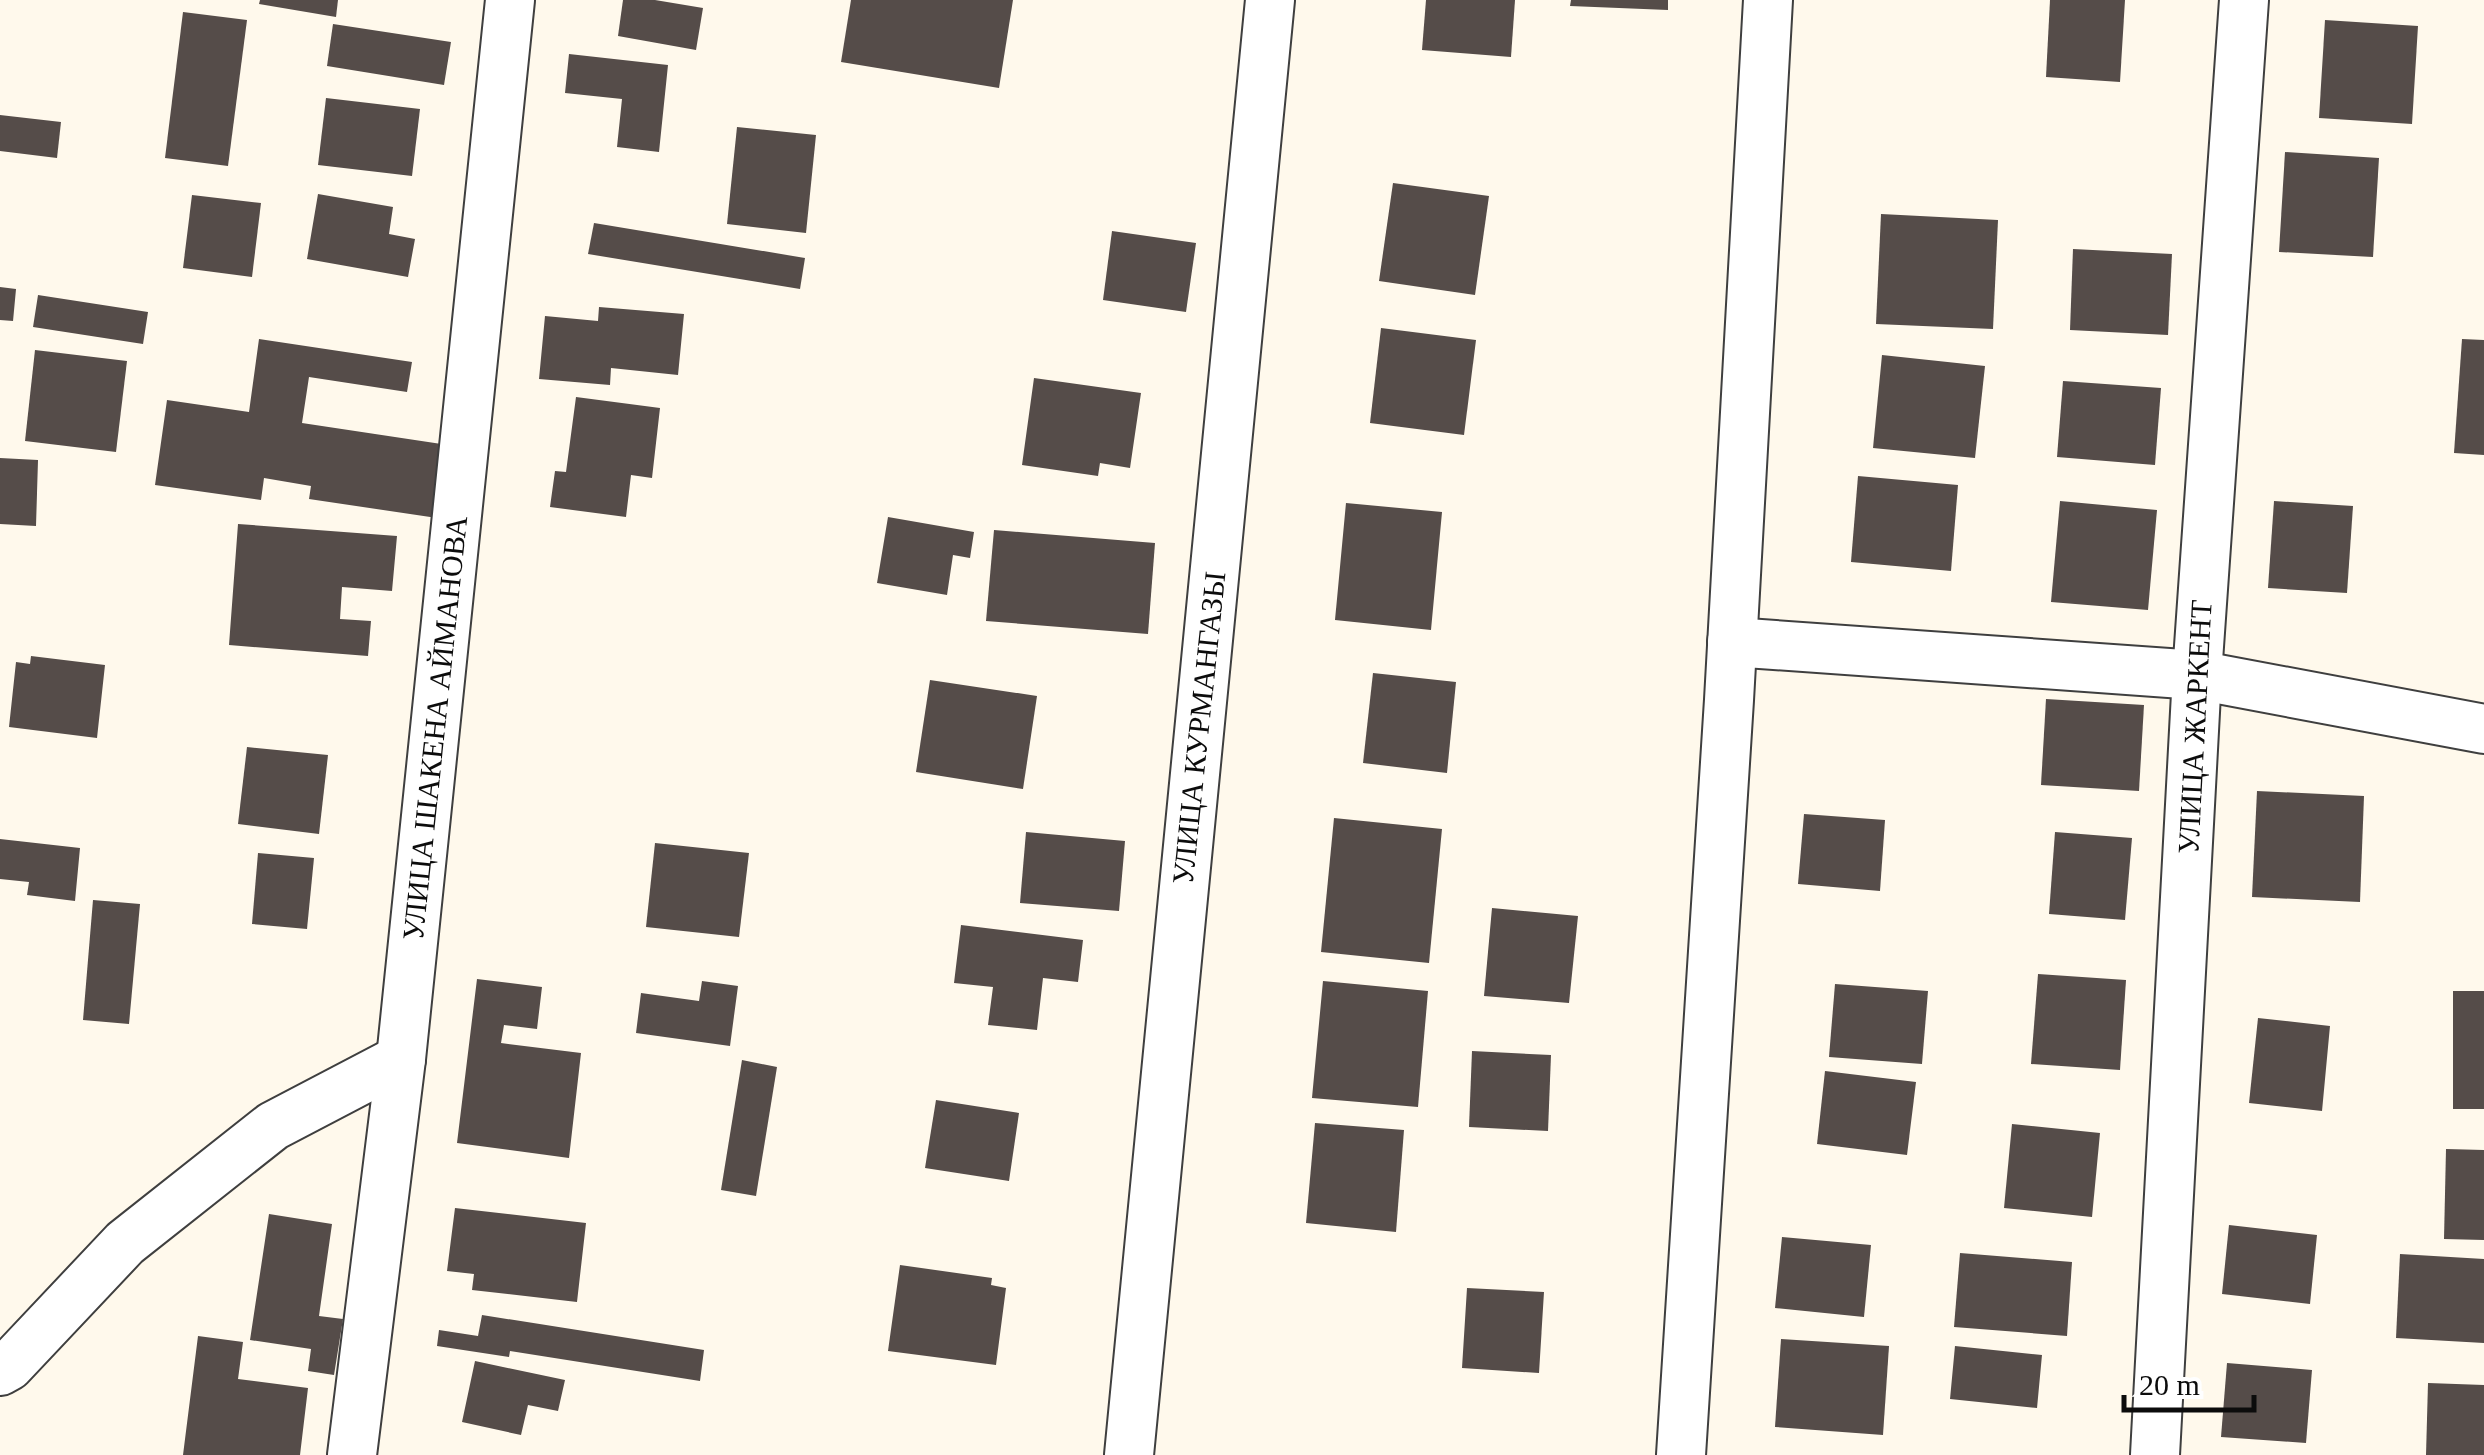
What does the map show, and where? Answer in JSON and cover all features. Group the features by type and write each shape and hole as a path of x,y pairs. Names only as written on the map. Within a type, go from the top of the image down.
{"street":[{"name":"УЛИЦА ШАКЕНА АЙМАНОВА","path":"352,1455 401,1059 510,0"},
{"name":"УЛИЦА КУРМАНГАЗЫ","path":"1129,1455 1270,0"},
{"path":"1682,1455 1768,0"},
{"name":"УЛИЦА ЖАРКЕНТ","path":"2155,1455 2197,675 2244,0"},
{"path":"1732,642 2197,675 2484,729"},
{"path":"0,1371 10,1366 124,1243 273,1126 401,1059"}],"building":[{"path":"260,0 338,0 336,17 259,4"},
{"path":"623,0 655,0 703,8 696,50 618,36"},
{"path":"851,0 1013,0 999,88 841,62"},
{"path":"1426,0 1515,0 1511,57 1422,50"},
{"path":"1571,0 1668,0 1668,10 1570,6"},
{"path":"2050,0 2125,0 2120,82 2046,77"},
{"path":"183,12 247,20 228,166 165,158"},
{"path":"2325,20 2418,26 2412,124 2319,118"},
{"path":"333,24 451,42 444,85 327,66"},
{"path":"569,54 668,65 659,152 617,147 622,99 565,93"},
{"path":"326,98 420,109 412,176 318,165"},
{"path":"0,115 61,122 57,158 0,151"},
{"path":"737,127 816,135 806,233 727,224"},
{"path":"2285,152 2379,158 2373,257 2279,252"},
{"path":"1393,183 1489,196 1475,295 1379,281"},
{"path":"318,194 393,207 389,234 415,239 408,277 307,259"},
{"path":"192,195 261,203 252,277 183,268"},
{"path":"1881,214 1998,220 1993,329 1876,324"},
{"path":"594,223 805,258 800,289 588,254"},
{"path":"1112,231 1196,243 1186,312 1103,300"},
{"path":"2073,249 2172,254 2168,335 2070,330"},
{"path":"0,287 16,289 13,321 0,320"},
{"path":"38,295 148,312 143,344 33,327"},
{"path":"599,307 684,314 678,375 611,368 610,385 539,379 545,316 598,321"},
{"path":"1381,328 1476,340 1464,435 1370,423"},
{"path":"259,339 412,362 407,392 309,377 302,423 448,445 437,518 309,499 311,486 264,478 261,500 155,485 167,400 249,412"},
{"path":"2462,339 2484,340 2484,455 2454,453"},
{"path":"35,350 127,361 116,452 25,441"},
{"path":"1882,355 1985,366 1975,458 1873,448"},
{"path":"1034,378 1141,393 1130,468 1100,463 1098,476 1022,465"},
{"path":"2063,381 2161,388 2155,465 2057,457"},
{"path":"576,397 660,408 652,478 631,475 626,517 550,507 555,471 566,472"},
{"path":"0,458 38,460 36,526 0,524"},
{"path":"1858,476 1958,485 1951,571 1851,562"},
{"path":"2060,501 2157,510 2148,610 2051,602"},
{"path":"2274,501 2353,506 2347,593 2268,588"},
{"path":"1346,503 1442,512 1431,630 1335,620"},
{"path":"888,517 974,532 970,558 953,555 947,595 877,583"},
{"path":"238,524 397,536 392,591 342,587 340,619 371,621 368,656 229,645"},
{"path":"994,530 1155,543 1148,634 986,621"},
{"path":"31,656 105,665 97,738 9,727 16,662 30,664"},
{"path":"1373,673 1456,682 1447,773 1363,763"},
{"path":"930,680 1037,696 1023,789 916,772"},
{"path":"2046,699 2144,705 2139,791 2041,785"},
{"path":"247,747 328,755 319,834 238,824"},
{"path":"2257,791 2364,796 2360,902 2252,897"},
{"path":"1804,814 1885,820 1880,891 1798,884"},
{"path":"1334,818 1442,829 1429,963 1321,952"},
{"path":"1026,832 1125,841 1119,911 1020,903"},
{"path":"2055,832 2132,838 2125,920 2049,914"},
{"path":"0,839 80,848 75,901 27,895 29,882 0,879"},
{"path":"655,843 749,853 739,937 646,927"},
{"path":"258,853 314,858 307,929 252,924"},
{"path":"93,900 140,904 129,1024 83,1020"},
{"path":"1492,908 1578,916 1569,1003 1484,996"},
{"path":"961,925 1083,940 1078,982 1043,978 1037,1030 988,1025 993,987 954,983"},
{"path":"2038,974 2126,980 2120,1070 2031,1064"},
{"path":"477,979 542,987 537,1029 504,1025 501,1043 581,1053 569,1158 457,1143"},
{"path":"702,981 738,986 730,1046 636,1033 641,993 699,1001"},
{"path":"1323,981 1428,991 1418,1107 1312,1098"},
{"path":"1835,984 1928,991 1922,1064 1829,1057"},
{"path":"2453,991 2484,991 2484,1109 2453,1109"},
{"path":"2258,1018 2330,1026 2322,1111 2249,1103"},
{"path":"1472,1051 1551,1055 1548,1131 1469,1127"},
{"path":"742,1060 777,1067 756,1196 721,1190"},
{"path":"1825,1071 1916,1082 1907,1155 1817,1144"},
{"path":"936,1100 1019,1113 1009,1181 925,1168"},
{"path":"1315,1123 1404,1130 1396,1232 1306,1223"},
{"path":"2012,1124 2100,1133 2092,1217 2004,1208"},
{"path":"2446,1149 2484,1150 2484,1240 2444,1239"},
{"path":"455,1208 586,1223 577,1302 472,1290 474,1274 447,1271"},
{"path":"269,1214 332,1224 319,1316 343,1319 334,1375 308,1371 311,1349 250,1340"},
{"path":"2229,1225 2317,1235 2310,1304 2222,1294"},
{"path":"1782,1237 1871,1245 1864,1317 1775,1308"},
{"path":"1960,1253 2072,1262 2067,1336 1954,1327"},
{"path":"2400,1254 2484,1259 2484,1343 2396,1338"},
{"path":"900,1265 992,1278 991,1285 1006,1288 996,1365 888,1351"},
{"path":"1467,1288 1544,1292 1539,1373 1462,1368"},
{"path":"482,1315 704,1350 700,1381 510,1351 509,1357 437,1346 439,1330 478,1336"},
{"path":"198,1336 243,1342 238,1379 308,1388 300,1455 183,1455"},
{"path":"1781,1339 1889,1346 1883,1435 1775,1427"},
{"path":"1955,1346 2042,1355 2037,1408 1950,1399"},
{"path":"475,1361 565,1380 558,1411 528,1405 521,1435 462,1422"},
{"path":"2227,1363 2312,1370 2306,1443 2221,1437"},
{"path":"2428,1383 2484,1385 2484,1455 2426,1455"}]}
